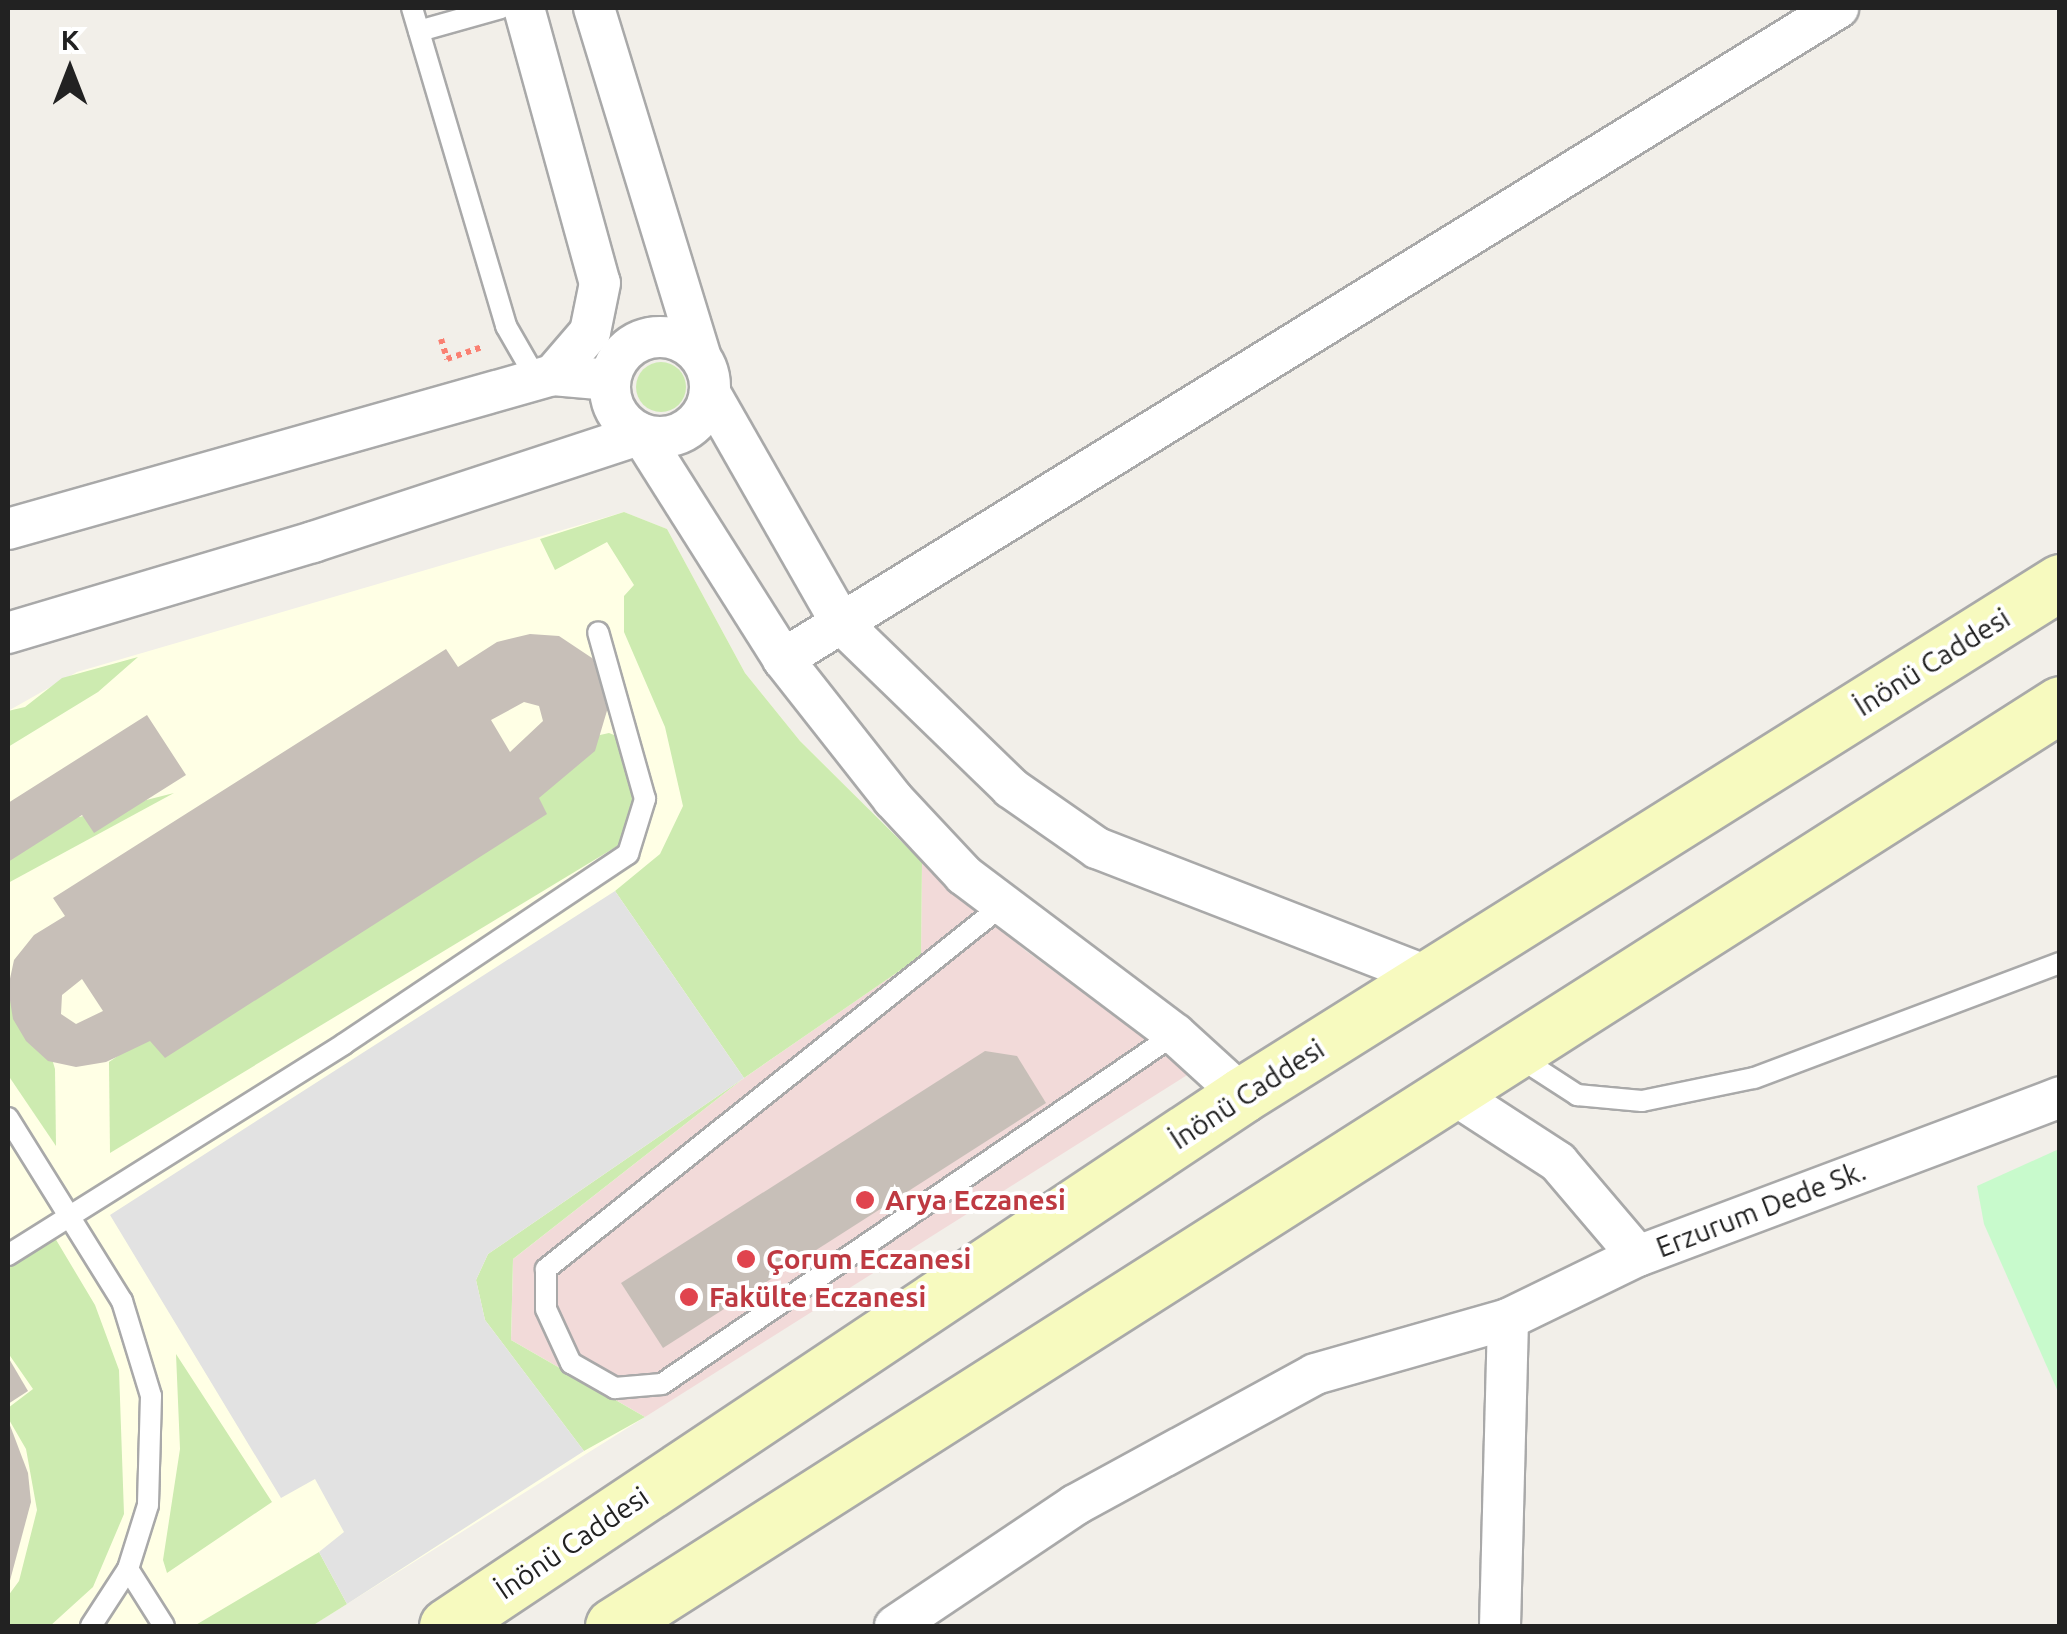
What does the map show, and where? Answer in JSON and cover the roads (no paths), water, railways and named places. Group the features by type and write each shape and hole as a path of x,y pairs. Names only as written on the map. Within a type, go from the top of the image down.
{"main road":[{"name":"İnönü Caddesi","path":"446,1626 1242,1096 2060,582"},
{"path":"613,1626 1455,1095 2060,704"}],"street":[{"path":"524,8 598,257 598,308 615,369 616,412 641,434 784,659 893,799 964,875 1175,1034 1242,1096"},
{"path":"594,8 705,374 841,623 1011,788 1097,848 1430,977"},
{"path":"784,659 1838,8"},
{"path":"545,377 590,332 598,308"},
{"path":"8,529 545,377 615,369 655,336 672,338 705,374"},
{"path":"8,632 313,542 641,434 658,438 690,428 705,374"},
{"name":"Erzurum Dede Sk.","path":"1455,1095 1558,1162 1638,1256 2060,1097"},
{"path":"895,1626 1076,1505 1316,1374 1508,1319 1638,1256"},
{"path":"1500,1626 1508,1319"}],"lane":[{"path":"412,8 506,326 545,377"},
{"path":"419,31 501,8"},
{"path":"8,1255 344,1044 628,854 645,799 598,632"},
{"path":"1004,904 546,1269 546,1309 571,1363 616,1388 662,1384 1175,1034"},
{"path":"1515,1054 1577,1095 1642,1100 1754,1078 2060,963"},
{"path":"8,1118 73,1215 122,1301 151,1396 148,1505 128,1569 91,1626"},
{"path":"128,1569 164,1626"}],"place":[{"name":"Arya Eczanesi","path":"865,1200"},
{"name":"Çorum Eczanesi","path":"746,1259"},
{"name":"Fakülte Eczanesi","path":"689,1297"}]}
